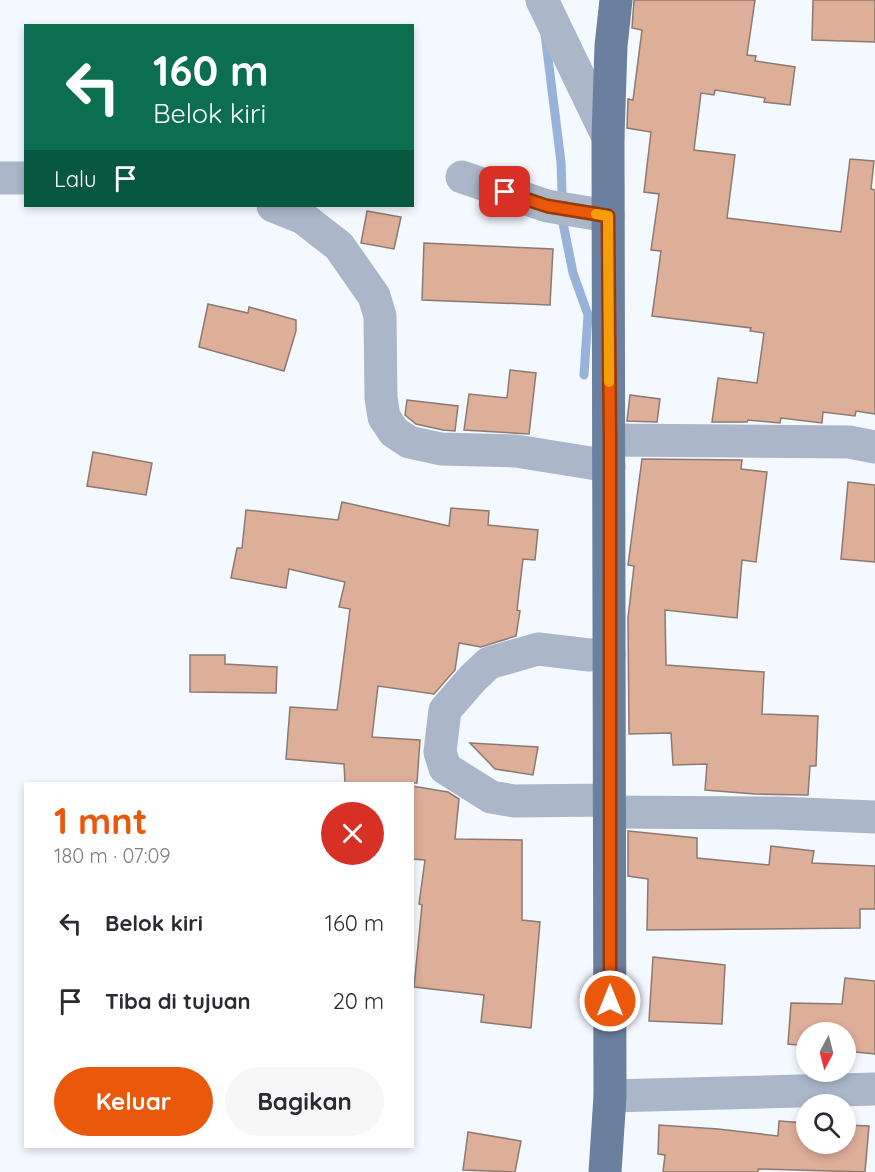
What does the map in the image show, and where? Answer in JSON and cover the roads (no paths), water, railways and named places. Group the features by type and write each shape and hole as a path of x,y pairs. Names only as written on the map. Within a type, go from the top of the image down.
{"main road":[{"path":"605,1172 610,1096 595,457 577,211 608,137 611,46 616,0"}],"street":[{"path":"542,0 608,137"},
{"path":"462,177 577,211"},
{"path":"0,178 24,178"},
{"path":"276,207 303,218 339,246 374,296 380,316 381,398 384,417 394,432 409,442 441,448 595,457 849,442 875,447"},
{"path":"599,655 538,649 489,663 445,710 440,752 445,768 491,797 514,801 538,800 875,817"},
{"path":"610,1096 875,1089"}],"waterway":[{"path":"545,34 561,162 563,223 573,273 588,315 584,375"}]}
